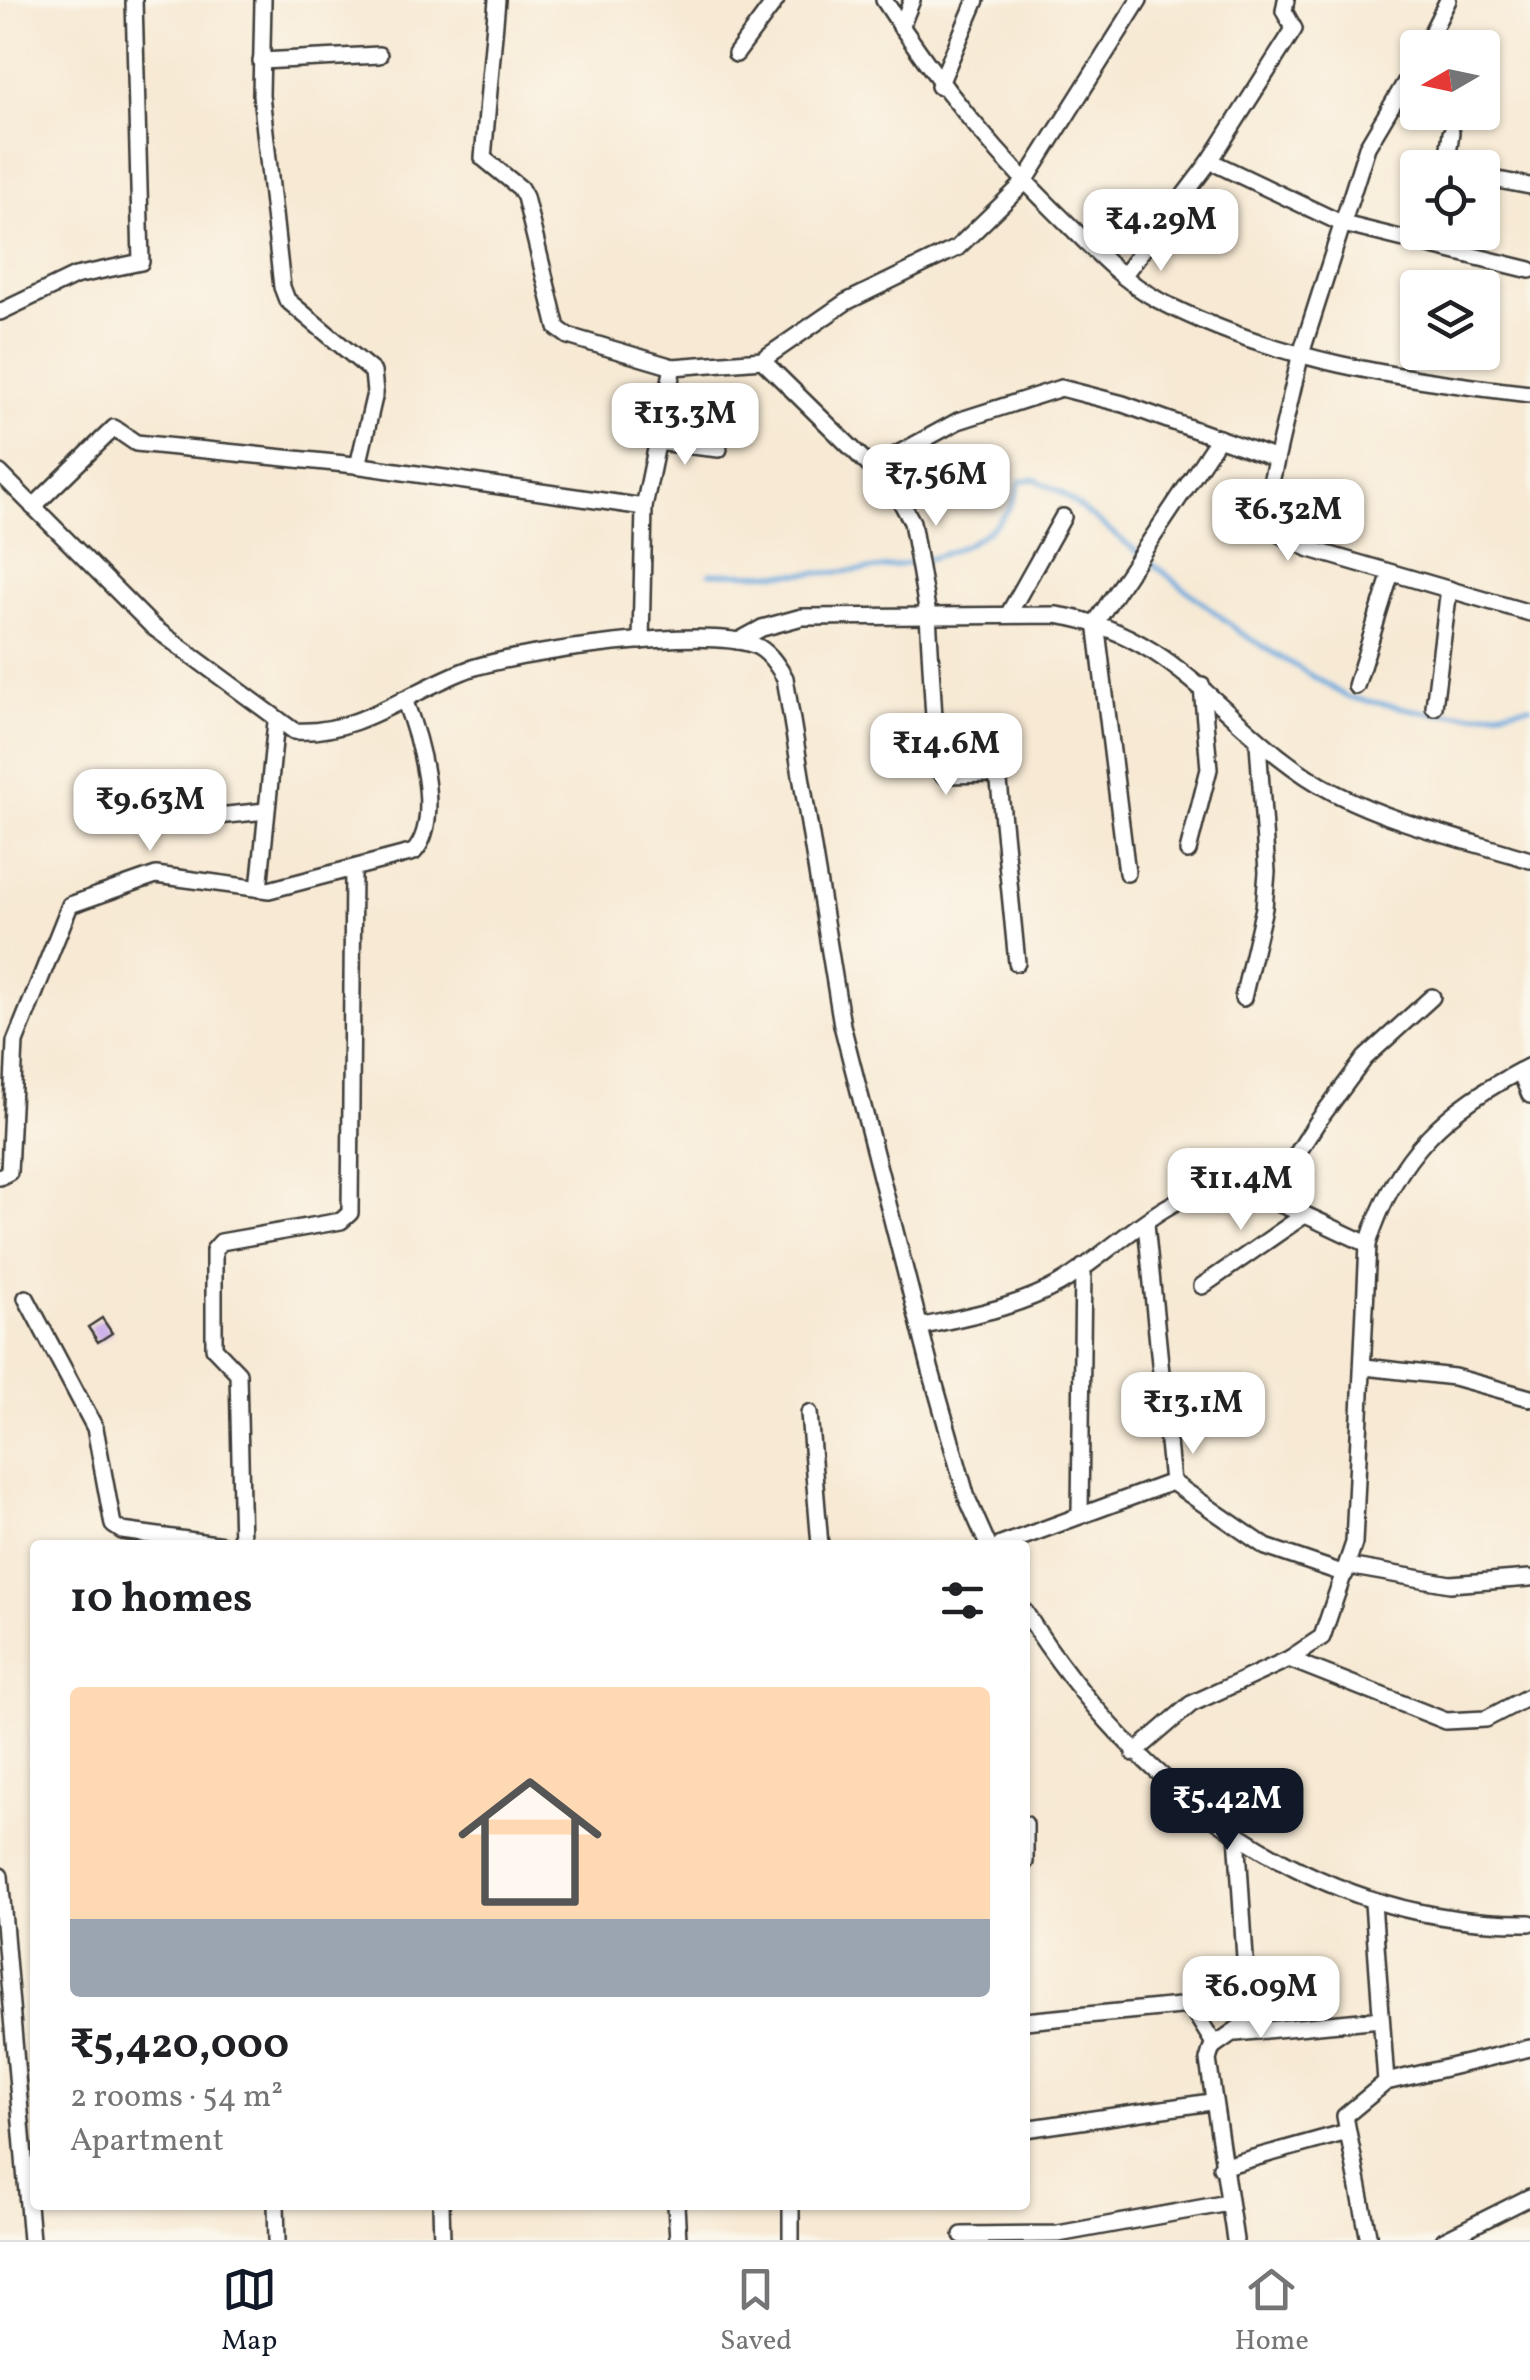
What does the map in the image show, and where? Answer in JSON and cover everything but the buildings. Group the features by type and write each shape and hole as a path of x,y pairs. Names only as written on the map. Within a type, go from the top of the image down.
{"street":[{"path":"0,312 76,276 141,262 134,0"},
{"path":"262,0 266,170 284,294 370,369 374,377 375,393 358,466"},
{"path":"496,0 483,158 523,192 558,328 568,336 673,366 762,360 846,302 956,248 1024,182 1139,0"},
{"path":"736,54 776,0"},
{"path":"884,0 939,86 1024,182 1123,276 1158,300 1300,358 1379,374 1530,394"},
{"path":"901,27 912,0"},
{"path":"939,86 976,0"},
{"path":"1123,276 1210,161 1294,30 1284,11 1286,0"},
{"path":"1433,30 1448,0"},
{"path":"261,61 379,55"},
{"path":"1400,91 1367,147 1300,358 1261,516 1264,530 1310,549 1530,613"},
{"path":"1449,150 1451,134"},
{"path":"1210,161 1343,224 1530,270"},
{"path":"1500,180 1530,186"},
{"path":"762,360 868,466 881,466 958,421 1054,389 1122,404 1274,458"},
{"path":"641,641 644,507 673,366"},
{"path":"33,507 114,428 136,443 358,466 644,507"},
{"path":"1127,873 1096,622 1219,438"},
{"path":"656,442 720,450"},
{"path":"881,466 912,522 928,615 935,763 944,775 993,774 999,782 1017,962"},
{"path":"0,474 153,627 276,722 294,731 318,733 500,660 641,641 738,641 758,646 784,678 842,1025 967,1498 986,1540"},
{"path":"1008,615 1063,517"},
{"path":"1356,686 1392,573"},
{"path":"1434,707 1450,589"},
{"path":"738,641 762,628 802,617 1056,615 1096,622 1152,649 1202,686 1258,742 1335,792 1530,860"},
{"path":"1188,852 1209,769 1202,686"},
{"path":"0,1177 9,1172 14,1042 70,906 156,876 258,889 289,887 414,852 422,839 427,769 404,699"},
{"path":"258,889 276,722"},
{"path":"1244,998 1264,908 1267,872 1258,742"},
{"path":"140,824 266,811"},
{"path":"242,1540 238,1373 214,1348 214,1250 221,1242 341,1220 350,1213 352,869"},
{"path":"1268,1202 1318,1121 1365,1058 1432,997"},
{"path":"1134,1752 1191,1704 1288,1659 1322,1637 1347,1570 1366,1366 1368,1244 1381,1201 1409,1155 1460,1107 1525,1068 1530,1094"},
{"path":"920,1327 1020,1302 1083,1268 1188,1196 1214,1189 1243,1191 1368,1244"},
{"path":"1202,1286 1302,1216"},
{"path":"1146,1224 1172,1482 1266,1546 1347,1570 1450,1584 1530,1578"},
{"path":"1080,1514 1083,1268"},
{"path":"26,1298 95,1428 114,1525 122,1531 187,1540"},
{"path":"1366,1366 1454,1377 1530,1398"},
{"path":"809,1413 820,1540"},
{"path":"1014,1540 1172,1482"},
{"path":"1030,1621 1077,1691 1134,1752 1237,1833 1289,1864 1372,1903 1414,1914 1530,1923"},
{"path":"1288,1659 1446,1721 1486,1719 1530,1696"},
{"path":"1235,2240 1211,2102 1208,2060 1215,2045 1249,2018 1237,1833"},
{"path":"0,1876 31,2240"},
{"path":"1372,1903 1386,2082"},
{"path":"1030,2021 1190,2005 1215,2045"},
{"path":"1233,2033 1381,2020"},
{"path":"1369,2240 1347,2132 1347,2110 1386,2082 1530,2048"},
{"path":"1030,2127 1211,2102"},
{"path":"1221,2166 1347,2132"},
{"path":"1444,2240 1530,2197"},
{"path":"962,2235 1058,2234 1228,2202"},
{"path":"276,2210 277,2240"},
{"path":"441,2210 442,2240"},
{"path":"676,2210 678,2240"},
{"path":"791,2210 791,2240"}],"waterway":[{"path":"710,573 838,572 934,557 974,541 1003,516 1020,481 1035,479 1060,492 1247,637 1347,697 1430,713 1475,714 1530,706"}]}
